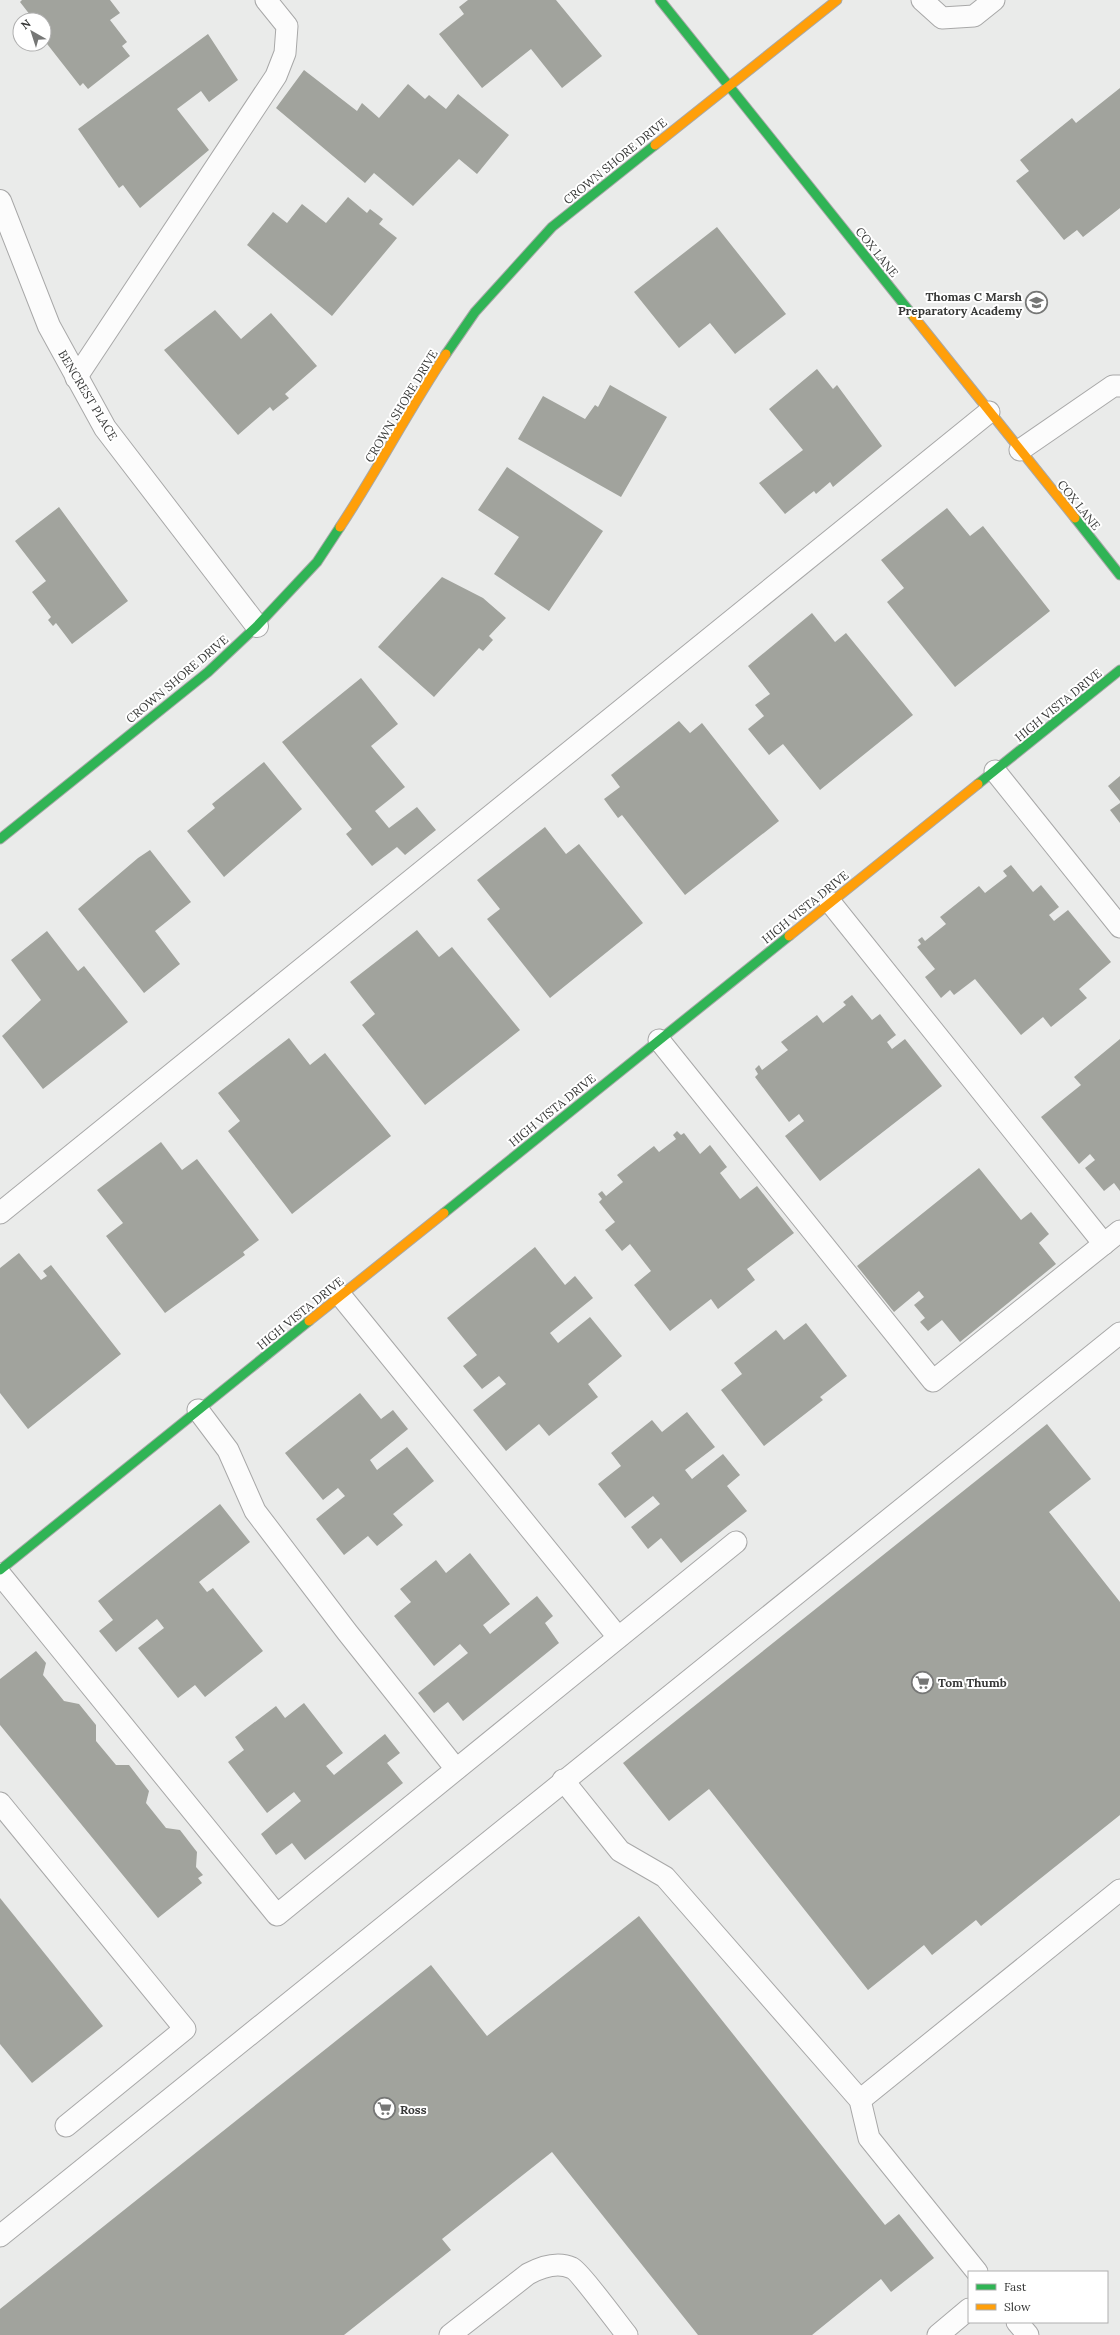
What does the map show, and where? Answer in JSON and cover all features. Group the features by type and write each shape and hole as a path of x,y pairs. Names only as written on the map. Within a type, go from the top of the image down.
{"street":[{"name":"COX LANE","path":"660,0 1120,575"},
{"name":"CROWN SHORE DRIVE","path":"0,839 208,672 257,626 317,562 365,489 416,399 475,312 552,227 729,88 837,0"},
{"name":"BENCREST PLACE","path":"0,201 49,326 76,378 106,428 257,626"},
{"name":"HIGH VISTA DRIVE","path":"0,1570 1120,670"}],"lane":[{"path":"76,378 276,76 285,53 287,26 266,0"},
{"path":"922,0 942,18 974,16 994,0"},
{"path":"1020,450 1113,386 1120,386"},
{"path":"0,1213 989,412"},
{"path":"995,771 1120,926"},
{"path":"830,902 1104,1244"},
{"path":"659,1040 933,1381 1120,1231"},
{"path":"341,1296 618,1638"},
{"path":"0,2236 563,1780 1120,1333"},
{"path":"198,1410 228,1450 255,1510 347,1632 456,1769"},
{"path":"0,1574 277,1915 736,1542"},
{"path":"563,1780 620,1851 664,1877 860,2100 869,2138 976,2271"},
{"path":"0,1803 185,2029 66,2126"},
{"path":"860,2100 1120,1890"},
{"path":"450,2335 528,2274 542,2266 558,2265 573,2268 627,2335"},
{"path":"938,2335 968,2311"},
{"path":"1018,2323 1028,2335"}],"building":[{"path":"22,0 110,0 120,13 110,20 127,42 122,46 130,56 88,89 83,83 80,86 52,50 52,12 28,12 20,2"},
{"path":"468,0 556,0 602,56 562,88 531,49 482,88 439,34 464,14 459,7"},
{"path":"208,34 238,80 209,102 201,91 177,109 209,150 140,208 123,185 119,188 78,129"},
{"path":"304,70 357,111 362,103 379,118 408,84 425,99 429,95 446,109 458,94 509,135 477,174 459,159 413,206 374,173 365,183 276,108"},
{"path":"1120,88 1120,208 1083,237 1077,230 1064,240 1016,181 1029,171 1020,160 1072,118 1076,123"},
{"path":"348,197 367,213 370,209 383,219 379,224 397,238 332,316 247,245 273,212 287,223 302,204 326,223"},
{"path":"717,227 786,314 735,354 710,323 679,348 634,292"},
{"path":"215,310 241,339 271,313 317,366 285,394 289,398 273,411 270,407 238,435 164,350"},
{"path":"817,369 833,389 837,385 882,446 833,487 830,482 816,494 814,491 785,514 759,483 803,450 769,409"},
{"path":"610,385 667,417 621,497 518,439 543,396 585,419 595,405 598,407"},
{"path":"507,467 603,531 549,611 494,574 519,537 478,510"},
{"path":"59,507 128,601 72,644 56,623 53,626 48,620 51,617 32,592 46,581 15,541"},
{"path":"947,508 970,536 983,526 1050,611 955,687 887,602 904,588 881,560"},
{"path":"442,577 483,598 506,618 489,636 493,640 483,651 479,648 434,697 378,647"},
{"path":"812,613 835,642 846,633 913,715 820,790 783,744 769,755 748,729 764,716 755,705 770,694 748,666"},
{"path":"361,678 398,724 371,746 405,787 375,811 389,828 417,807 436,830 405,855 397,847 372,866 346,834 352,829 282,742"},
{"path":"679,721 690,733 702,723 779,821 685,895 622,815 618,818 604,799 620,787 611,775"},
{"path":"264,762 302,809 224,877 187,831 215,808 212,804"},
{"path":"1120,776 1120,801 1108,786"},
{"path":"1120,803 1120,823 1110,810"},
{"path":"545,827 566,854 579,844 643,923 550,998 487,919 500,909 477,880"},
{"path":"150,850 191,902 155,931 180,964 144,993 78,909 138,858"},
{"path":"1011,865 1033,892 1041,885 1059,907 1049,915 1054,921 1068,910 1111,962 1079,989 1087,998 1051,1027 1043,1017 1021,1035 975,979 954,995 950,990 941,998 925,977 935,969 917,947 921,944 918,940 922,937 925,941 946,924 940,917 979,886 985,893 1007,876 1003,871"},
{"path":"417,930 439,957 452,947 520,1030 425,1105 362,1025 375,1014 350,982"},
{"path":"47,931 78,971 84,966 128,1022 43,1089 2,1036 41,1000 11,960"},
{"path":"852,995 872,1020 880,1014 896,1035 887,1042 892,1049 905,1039 942,1086 820,1181 785,1136 804,1121 799,1114 789,1122 755,1077 758,1074 755,1069 759,1065 762,1070 788,1050 781,1042 817,1015 823,1023 846,1005 843,1002"},
{"path":"289,1038 310,1065 325,1053 391,1136 292,1214 228,1131 240,1121 218,1093"},
{"path":"1120,1039 1120,1191 1114,1183 1104,1191 1085,1168 1095,1160 1090,1154 1079,1164 1041,1117 1081,1085 1074,1077"},
{"path":"677,1131 681,1135 684,1133 700,1154 710,1145 727,1167 720,1173 740,1199 757,1186 794,1233 747,1269 755,1280 718,1309 711,1299 670,1331 634,1285 651,1271 630,1244 622,1251 605,1230 615,1222 599,1202 602,1199 598,1194 602,1191 606,1196 623,1182 617,1175 654,1146 659,1152 676,1139 673,1135"},
{"path":"161,1142 182,1170 197,1159 259,1240 243,1252 245,1255 165,1313 106,1236 123,1223 97,1190"},
{"path":"979,1168 1021,1220 1031,1212 1049,1234 1039,1243 1056,1264 960,1342 942,1320 928,1331 920,1322 925,1318 914,1305 924,1297 919,1291 894,1312 857,1266"},
{"path":"535,1247 565,1285 575,1276 593,1298 550,1333 558,1343 590,1317 622,1356 588,1384 598,1397 549,1436 539,1424 506,1451 473,1410 506,1384 499,1376 482,1389 463,1366 477,1355 447,1318"},
{"path":"19,1253 41,1280 47,1276 43,1271 51,1265 121,1354 28,1429 0,1393 0,1268"},
{"path":"806,1323 847,1376 820,1397 823,1400 764,1446 721,1390 742,1374 734,1363 776,1330 784,1340"},
{"path":"360,1393 381,1419 393,1410 408,1429 370,1460 377,1470 407,1447 434,1481 393,1514 403,1525 377,1546 368,1536 344,1555 316,1519 345,1496 338,1488 323,1500 285,1453"},
{"path":"687,1412 715,1447 685,1470 692,1479 723,1454 740,1475 727,1486 747,1511 681,1563 661,1538 648,1549 631,1527 660,1504 653,1496 625,1518 598,1484 621,1466 611,1453 652,1420 662,1432"},
{"name":"Tom Thumb","path":"1047,1424 1091,1479 1049,1512 1120,1602 1120,1815 981,1926 976,1920 932,1955 924,1945 868,1990 709,1789 669,1821 623,1763"},
{"path":"220,1504 250,1542 199,1582 207,1592 213,1588 263,1651 205,1697 195,1685 178,1698 138,1648 164,1628 157,1619 116,1652 99,1631 113,1620 98,1601"},
{"path":"470,1553 510,1604 483,1625 490,1634 537,1596 553,1616 545,1623 559,1643 463,1721 448,1702 434,1713 418,1693 468,1653 460,1644 434,1666 394,1616 411,1602 400,1589 436,1560 446,1573"},
{"path":"36,1651 46,1663 43,1675 64,1701 79,1704 96,1725 96,1741 116,1765 129,1765 149,1791 146,1803 166,1828 180,1830 197,1852 196,1867 203,1875 198,1878 202,1883 158,1918 0,1725 0,1679"},
{"path":"304,1703 343,1753 326,1766 334,1775 385,1734 400,1753 387,1763 403,1783 305,1860 292,1843 276,1855 261,1834 301,1801 294,1792 267,1813 228,1762 244,1750 235,1737 276,1706 285,1718"},
{"path":"0,1898 103,2026 32,2083 0,2044"},
{"path":"639,1916 885,2225 899,2214 934,2258 891,2292 881,2279 812,2335 698,2335 552,2152 442,2239 451,2250 344,2335 0,2335 0,2309 431,1965 487,2036"}],"traffic: fast":[{"path":"660,0 914,317"},
{"path":"446,354 475,312 552,227 655,145"},
{"path":"1075,518 1120,575"},
{"path":"0,839 208,672 257,626 317,562 340,527"},
{"path":"978,784 1120,670"},
{"path":"444,1213 789,936"},
{"path":"0,1570 309,1321"}],"traffic: slow":[{"path":"655,145 837,0"},
{"path":"914,317 1075,518"},
{"path":"340,527 446,354"},
{"path":"789,936 978,784"},
{"path":"309,1321 444,1213"}],"place":[{"name":"Thomas C Marsh Preparatory Academy","path":"1037,303"},
{"name":"Tom Thumb","path":"922,1682"},
{"name":"Ross","path":"384,2109"}]}
